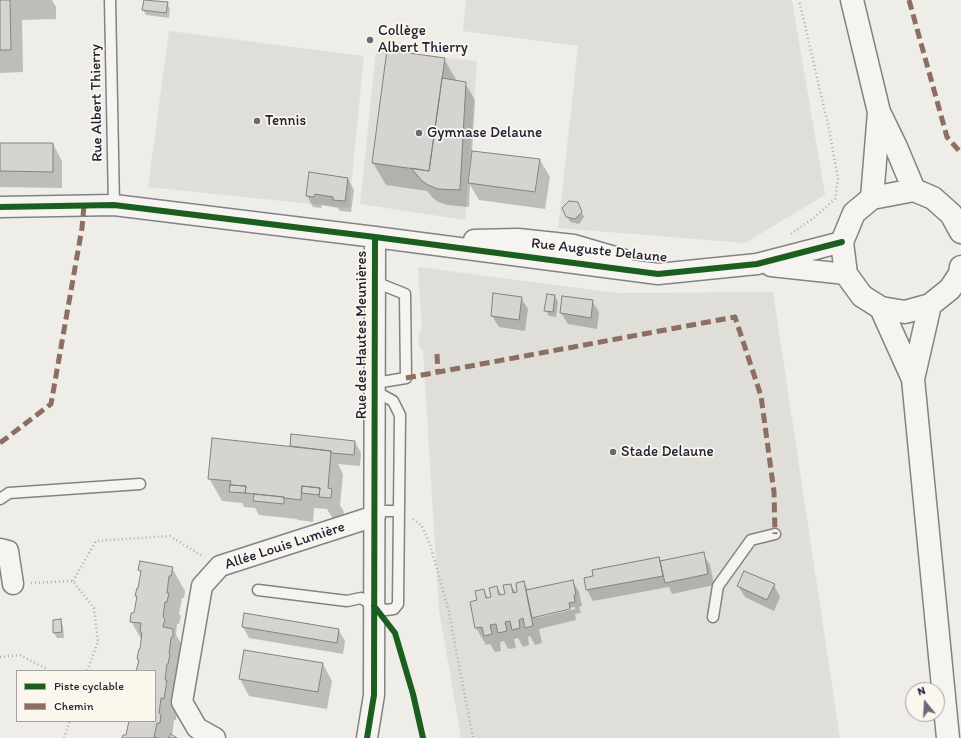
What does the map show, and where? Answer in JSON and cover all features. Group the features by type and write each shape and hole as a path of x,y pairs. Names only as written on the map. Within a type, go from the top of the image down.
{"main road":[{"path":"852,0 879,112 914,190"},
{"path":"872,198 879,112"},
{"path":"961,232 951,214 933,198 914,190 872,198 854,214 842,242 846,274 862,296 881,308 905,312 930,305 950,289 961,271"},
{"path":"930,305 913,379 948,738"},
{"path":"881,308 913,379"}],"street":[{"name":"Rue des Hautes Meunières","path":"0,207 114,205 375,237 374,695 367,738"},
{"name":"Rue Auguste Delaune","path":"375,237 658,274 757,264 842,242"},
{"name":"Rue Auguste Delaune","path":"757,264 846,274"},
{"name":"Allée Louis Lumière","path":"215,738 197,728 182,702 202,586 220,566 375,516"},
{"path":"0,549 8,551 13,584"}],"lane":[{"name":"Rue Albert Thierry","path":"110,0 114,205"},
{"path":"375,282 405,294 406,378 375,387"},
{"path":"258,590 347,601 361,598 374,606 386,610 394,609 398,604 400,415 393,401 375,387"},
{"path":"0,499 9,493 140,484"},
{"path":"375,516 383,511 399,511"},
{"path":"713,616 718,586 751,540 775,534"}],"path":[{"path":"786,238 835,199 838,179 830,129 799,0"},
{"path":"399,511 404,512 422,526 430,545 448,608 472,738"},
{"path":"73,581 96,541 170,536 220,566"},
{"path":"13,584 73,581"},
{"path":"73,581 94,608 98,642 87,670"},
{"path":"0,658 20,655 46,670"},
{"path":"64,738 70,722"}],"shaded area":[{"path":"466,0 792,0 825,195 745,243 558,228 578,46 463,31"},
{"name":"Tennis","path":"169,31 364,56 349,208 148,187"},
{"name":"Gymnase Delaune","path":"376,51 477,61 465,220 360,204"},
{"name":"Stade Delaune","path":"418,267 617,293 773,292 840,738 461,738 439,610 423,351 419,347 418,336 422,329"}],"building":[{"path":"0,0 10,0 11,50 0,50"},
{"path":"144,0 168,2 166,13 142,10"},
{"path":"387,50 445,58 429,171 372,163"},
{"path":"442,78 466,82 460,190 438,189 428,185 422,181 411,168 429,171"},
{"path":"0,143 53,143 53,172 0,171"},
{"path":"472,151 540,159 535,192 468,183"},
{"path":"309,172 348,178 345,201 333,200 333,197 315,194 314,197 306,196"},
{"path":"569,201 578,202 582,212 575,219 566,217 562,208"},
{"path":"493,293 522,297 519,320 491,316"},
{"path":"547,294 555,295 553,312 544,311"},
{"path":"562,296 593,300 591,318 560,313"},
{"path":"291,434 355,441 354,455 331,453 331,451 290,446"},
{"path":"212,438 331,451 328,488 332,489 331,498 319,497 320,488 302,486 301,500 245,493 246,486 230,485 231,481 208,479"},
{"path":"230,485 246,486 245,493 229,492"},
{"path":"302,486 320,488 319,495 301,493"},
{"path":"254,494 284,497 284,504 253,501"},
{"path":"704,552 708,574 665,583 660,561"},
{"path":"659,557 663,576 586,590 584,578 593,576 592,570"},
{"path":"140,561 173,567 171,576 169,576 167,593 169,593 167,602 165,602 163,617 165,619 163,627 173,629 173,637 171,638 170,654 167,664 165,680 167,680 164,699 161,698 159,713 161,715 160,723 157,723 154,737 158,738 122,738 123,735 126,735 129,722 156,722 156,670 136,670 142,633 140,632 141,623 130,622 131,613 134,613 137,596 135,596 141,571 138,570"},
{"path":"744,571 775,584 767,600 737,586"},
{"path":"573,580 576,595 574,595 575,602 569,603 570,609 532,618 526,590"},
{"path":"524,581 533,626 525,628 523,618 519,620 520,628 512,630 510,621 505,622 507,631 498,633 496,624 490,625 492,634 484,636 482,627 475,628 470,602 477,600 475,591 484,589 486,598 491,597 489,588 497,586 499,595 505,594 503,585 511,584 513,593 517,592 516,583"},
{"path":"244,613 339,629 337,643 242,627"},
{"path":"61,619 62,632 53,633 53,620"},
{"path":"244,650 323,663 318,692 239,679"},
{"path":"171,734 177,738 168,738"}],"marked path":[{"path":"909,0 947,137 961,153"},
{"path":"0,443 51,404 82,228 84,205"},
{"path":"406,378 735,317 761,396 774,492 775,534"},
{"path":"437,354 438,373"}],"cycle path":[{"path":"0,207 114,205 375,237 374,695 367,738"},
{"path":"375,237 658,274 757,264 842,242"},
{"path":"374,606 395,633 413,694 423,738"}],"place":[{"name":"Collège Albert Thierry","path":"370,40"},
{"name":"Tennis","path":"257,121"},
{"name":"Gymnase Delaune","path":"419,133"},
{"name":"Stade Delaune","path":"613,452"}]}
